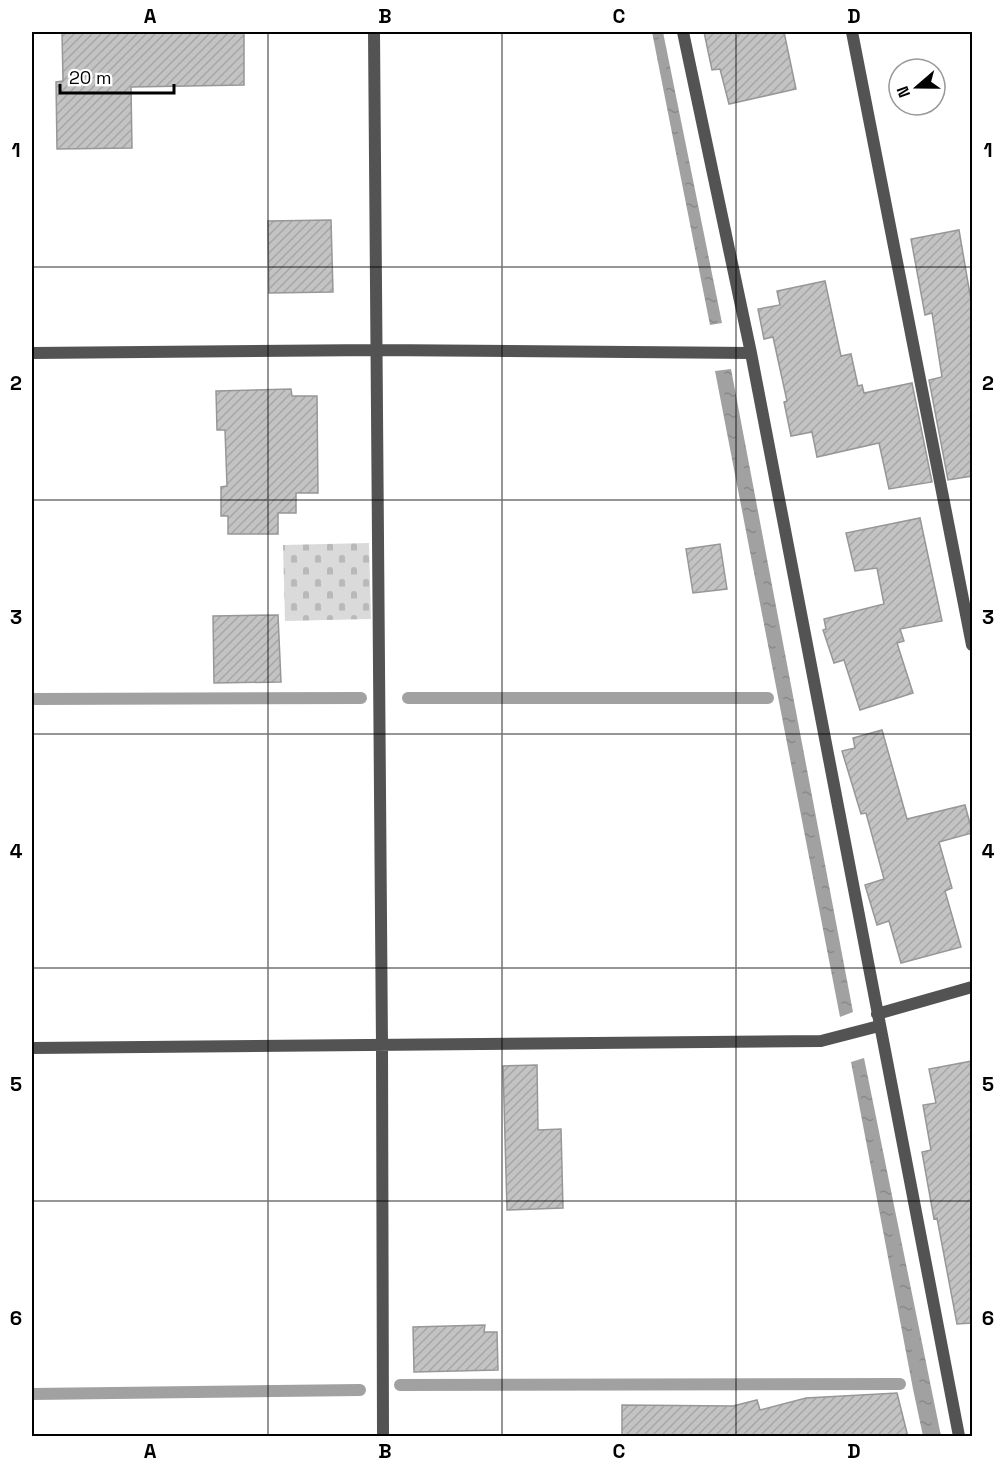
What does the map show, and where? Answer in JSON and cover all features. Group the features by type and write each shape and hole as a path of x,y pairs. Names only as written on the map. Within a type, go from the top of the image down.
{"street":[{"path":"374,32 382,1046 382,1437"},
{"path":"683,32 751,353 959,1437"},
{"path":"852,32 972,645"},
{"path":"32,353 377,350 751,353"},
{"path":"32,1048 821,1041 972,987"}],"green space":[{"path":"369,543 371,619 285,621 283,545"}],"water":[{"path":"652,32 663,32 722,323 710,325"},
{"path":"731,369 853,1012 840,1017 715,371"},
{"path":"864,1058 941,1436 923,1436 913,1389 851,1062"}],"building":[{"path":"62,32 244,32 244,85 131,87 132,148 57,149 56,82 63,81"},
{"path":"704,32 784,32 796,89 729,104 720,69 712,70"},
{"path":"331,220 333,292 269,293 268,221"},
{"path":"959,230 972,306 972,476 948,480 929,380 942,377 932,313 925,315 911,239"},
{"path":"825,281 841,356 851,354 858,386 862,385 864,393 912,383 932,482 889,489 879,443 817,457 812,432 791,436 784,402 787,401 773,337 764,339 758,309 780,305 777,291"},
{"path":"291,389 292,396 317,396 318,493 296,493 296,513 278,513 278,534 228,534 228,516 221,516 221,487 227,486 225,430 217,430 216,391"},
{"path":"920,518 942,621 900,629 904,641 897,643 913,693 860,710 844,660 834,663 823,630 826,629 824,619 884,604 877,568 855,571 846,533"},
{"path":"720,544 727,589 693,593 686,549"},
{"path":"278,615 281,682 214,683 213,616"},
{"path":"882,730 907,819 965,805 972,831 972,833 939,842 952,888 945,891 961,947 901,963 889,921 877,925 865,885 884,879 866,813 861,814 842,751 855,748 853,738"},
{"path":"972,1061 972,1323 957,1324 922,1152 931,1150 923,1105 936,1103 929,1069"},
{"path":"537,1065 538,1130 561,1129 563,1208 507,1210 503,1066"},
{"path":"485,1325 484,1332 497,1332 498,1370 414,1372 413,1327"},
{"path":"897,1393 908,1437 622,1437 622,1405 733,1406 757,1400 760,1410 806,1398"}],"waterway":[{"path":"32,699 361,698"},
{"path":"408,698 768,698"},
{"path":"400,1385 900,1384"},
{"path":"32,1394 360,1390"}]}
